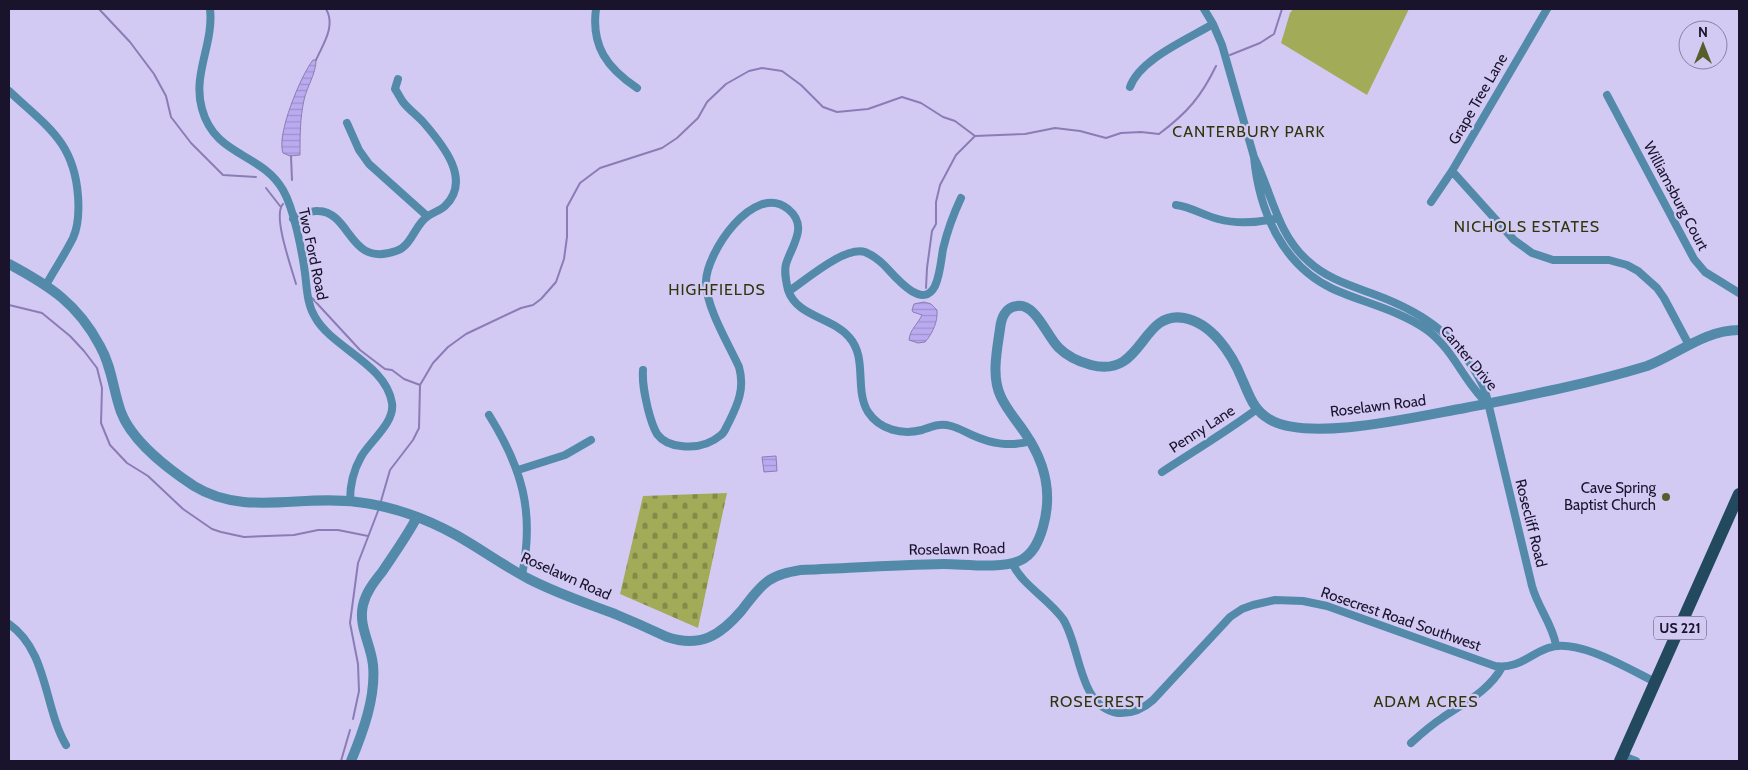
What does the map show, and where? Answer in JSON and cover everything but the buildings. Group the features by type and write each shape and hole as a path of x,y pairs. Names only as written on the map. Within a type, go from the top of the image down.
{"main road":[{"name":"US 221","path":"1621,759 1739,494"}],"street":[{"name":"Two Ford Road","path":"210,9 211,28 198,85 199,97 205,118 214,135 221,142 264,169 276,181 287,199 293,219 305,273 308,299 314,317 326,331 374,372 387,389 392,406 390,418 366,448 354,471 351,481 350,501"},
{"path":"596,9 594,28 600,50 617,73 637,88"},
{"name":"Canter Drive","path":"1204,9 1213,24 1226,57 1254,157 1257,179 1269,220 1293,260 1320,282 1333,289 1400,314 1428,331 1446,348 1477,394 1487,403"},
{"name":"Grape Tree Lane","path":"1431,202 1452,171 1547,9"},
{"path":"1130,87 1135,75 1147,62 1213,24"},
{"path":"293,219 318,211 331,214 340,222 358,246 368,252 380,254 397,251 410,240 427,216 444,207 453,196 456,185 456,171 429,129 402,101 395,89 398,79"},
{"path":"9,91 62,142 69,155 76,177 78,200 76,229 73,238 46,284"},
{"name":"Williamsburg Court","path":"1607,95 1694,260 1705,272 1739,293"},
{"path":"347,123 369,164 427,216"},
{"name":"Canter Drive","path":"1254,157 1267,184 1278,218 1289,240 1297,250 1329,277 1411,309 1440,329 1462,352 1482,384 1487,403"},
{"path":"1452,171 1514,240 1532,253 1543,258 1560,261 1609,260 1627,265 1648,279 1664,298 1690,345"},
{"path":"789,291 847,253 858,251 872,256 883,264 907,288 920,294 927,293 935,286 949,227 961,198"},
{"path":"643,370 643,389 651,419 656,433 663,440 674,446 698,446 712,441 725,430 738,404 742,386 739,367 709,301 706,289 706,272 710,262 732,228 744,214 764,203 780,204 790,211 797,222 797,238 785,272 789,291 797,305 841,329 855,343 860,361 862,399 870,414 884,427 902,432 940,424 953,426 979,438 1002,445 1021,444 1031,441"},
{"path":"1176,205 1231,222 1255,222 1278,218"},
{"name":"Roselawn Road","path":"9,264 46,284 77,311 100,346 110,370 120,408 127,424 146,447 186,480 207,492 236,501 273,503 319,500 350,501 379,506 417,517 457,536 542,586 667,637 688,642 702,640 722,629 769,580 790,572 926,564 1000,565 1012,563 1026,557 1036,545 1048,506 1044,468 1031,441 1001,397 996,374 1002,318 1008,310 1019,306 1033,312 1053,342 1066,354 1078,361 1103,367 1117,366 1123,363 1161,322 1175,318 1188,319 1207,330 1226,349 1238,368 1251,400 1257,409 1268,419 1286,426 1300,428 1363,426 1550,391 1636,369 1662,360 1710,335 1739,330"},
{"name":"Rosecliff Road","path":"1487,403 1532,586 1538,605 1551,626 1556,645"},
{"name":"Penny Lane","path":"1162,472 1197,448 1229,430 1257,409"},
{"path":"489,415 506,442 518,470 524,496 526,557 522,575"},
{"path":"518,470 566,455 591,440"},
{"path":"351,761 370,706 374,674 362,621 363,604 369,590 406,537 417,517"},
{"name":"Rosecrest Road Southwest","path":"1012,563 1020,577 1050,604 1066,624 1091,695 1104,707 1116,712 1130,712 1146,706 1230,617 1242,609 1264,602 1288,600 1327,606 1502,667"},
{"path":"9,624 18,632 32,652 45,683 60,735 66,745"},
{"path":"1411,743 1440,719 1486,688 1502,667 1519,663 1556,645 1577,646 1655,682"},
{"path":"1621,759 1636,761"}],"green space":[{"path":"1293,9 1409,9 1367,95 1281,43"},
{"path":"727,493 698,628 620,594 643,496"}],"shaded area":[{"path":"313,60 316,60 315,70 305,95 302,114 300,155 290,156 283,153 282,144 286,120 296,91"},
{"path":"924,302 931,304 937,310 937,318 933,331 925,342 918,343 909,340 922,315 912,310 914,304"},
{"path":"776,456 777,471 764,472 762,457"}],"waterway":[{"path":"99,9 130,42 154,74 166,96 171,117 191,143 223,175 256,177"},
{"path":"316,60 329,28 329,15 326,9"},
{"path":"1230,55 1260,43 1274,34 1282,9"},
{"path":"381,501 390,470 413,440 419,428 420,385 433,363 448,347 466,334 521,308 533,305 556,282 564,259 567,237 567,207 580,183 600,168 662,148 677,138 698,118 707,102 726,84 749,71 762,68 782,71 801,85 823,107 837,112 868,109 902,97 921,103 943,117 955,121 975,136 1025,134 1055,128 1080,131 1106,138 1121,133 1141,132 1159,134 1178,119 1199,96 1216,66"},
{"path":"926,288 932,231 936,224 936,202 940,185 956,155 975,136"},
{"path":"291,156 292,180"},
{"path":"266,188 280,206"},
{"path":"283,204 280,210 281,230 296,284"},
{"path":"312,298 360,350 385,369 392,370 404,379 420,385"},
{"path":"9,305 42,313 70,336 84,351 97,368 102,388 101,423 110,445 127,463 148,476 183,509 212,529 244,537 294,535 318,530 338,530 368,536"},
{"path":"353,719 359,691 358,664 350,623 358,563 378,511"},
{"path":"341,761 350,730"}],"place":[{"name":"Cave Spring Baptist Church","path":"1666,497"}],"district":[{"name":"CANTERBURY PARK","path":"1249,131"},
{"name":"NICHOLS ESTATES","path":"1527,226"},
{"name":"HIGHFIELDS","path":"717,289"},
{"name":"ROSECREST","path":"1097,701"},
{"name":"ADAM ACRES","path":"1426,701"}]}
